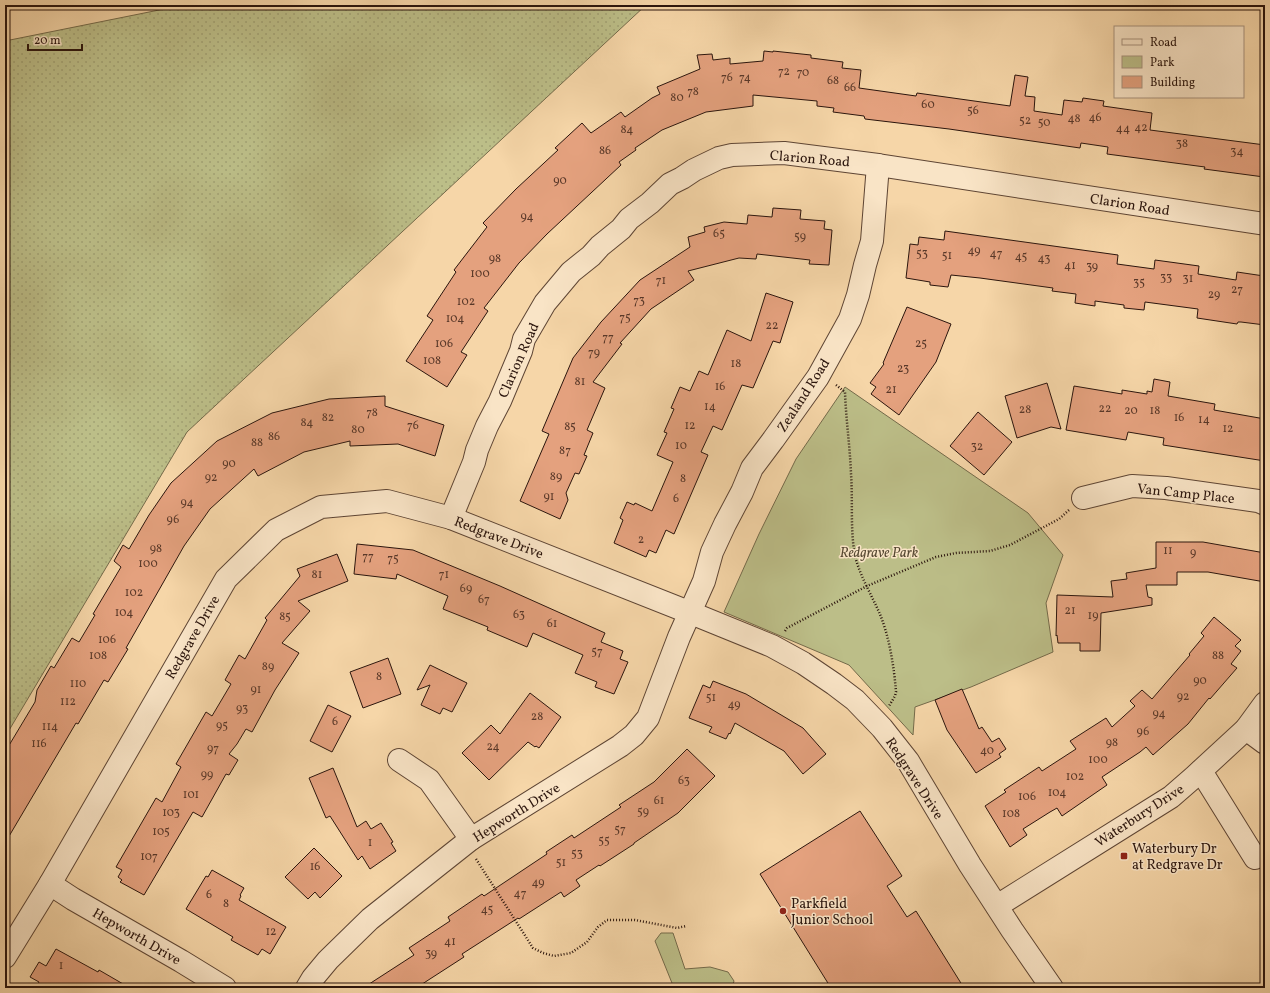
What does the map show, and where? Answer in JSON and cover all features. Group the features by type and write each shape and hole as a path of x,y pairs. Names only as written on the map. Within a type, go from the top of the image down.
{"street":[{"name":"Clarion Road","path":"451,518 487,426 500,401 521,351 524,339 545,304 571,272 591,256 600,246 621,230 629,219 646,207 670,184 719,158 732,155 784,153 878,165 1265,224"},
{"name":"Zealand Road","path":"690,613 704,581 712,552 724,524 742,492 752,468 820,373 850,319 872,241 878,165"},
{"name":"Van Camp Place","path":"1083,498 1132,486 1166,488 1258,501 1265,504"},
{"name":"Redgrave Drive","path":"5,957 50,884 226,579 276,530 321,507 386,501 451,518 772,646 834,684 855,700 878,724 908,761 970,865 1052,988"},
{"name":"Hepworth Drive","path":"307,988 328,960 370,919 468,842 601,759 634,735 648,718 690,613"},
{"name":"Waterbury Drive","path":"997,906 1171,797 1246,729 1265,703"},
{"path":"1246,729 1265,743"},
{"path":"400,760 429,780 468,842"},
{"path":"1201,771 1255,858"},
{"name":"Hepworth Drive","path":"50,884 225,988"}],"path":[{"path":"820,373 845,392 847,440 851,474 853,541 858,564 889,642 895,684 895,696 878,724"},
{"path":"772,646 787,628 866,586 936,557 956,553 990,551 1010,545 1059,519 1083,498"},
{"path":"468,842 472,853 533,948 543,954 554,956 571,953 587,942 598,927 607,920 635,920 677,928 686,926"}],"green space":[{"path":"184,5 646,5 187,432 5,737 5,41"},
{"name":"Redgrave Park","path":"845,387 1028,513 1063,555 1046,603 1053,652 971,687 915,707 913,735 849,665 724,612 759,534 796,459"},
{"path":"661,933 673,933 685,969 710,967 728,972 734,981 732,988 674,988 655,941"}],"building":[{"path":"764,51 811,55 811,58 843,62 842,68 861,70 859,88 916,96 917,93 1010,106 1015,75 1028,77 1025,96 1035,97 1034,111 1062,115 1064,100 1082,102 1083,98 1104,101 1103,106 1152,113 1150,130 1265,145 1264,177 1204,169 1205,167 1107,154 1108,147 1081,143 1080,148 949,129 865,119 864,116 833,112 834,108 817,106 817,101 753,95 753,106 706,112 662,130 635,148 636,150 619,162 621,165 547,234 519,263 484,308 488,311 461,352 467,355 447,387 406,361 433,320 427,316 456,272 454,270 487,227 483,223 516,189 558,150 555,148 582,123 591,133 621,112 625,117 660,94 657,87 700,69 697,55 712,54 713,60 730,58 730,64 763,61"},
{"path":"773,208 801,210 800,219 825,221 824,229 832,230 829,265 809,264 810,260 757,254 756,259 739,258 688,271 694,280 651,309 620,343 622,344 593,382 605,388 587,430 593,433 584,455 587,456 579,474 575,473 566,493 568,500 560,519 520,501 549,434 542,431 573,358 601,322 640,280 690,247 688,237 705,232 704,227 724,222 747,224 748,215 772,217"},
{"path":"945,231 1118,255 1117,264 1154,269 1155,260 1199,266 1198,274 1236,280 1237,272 1264,276 1261,293 1265,293 1265,325 1241,322 1238,322 1237,324 1197,318 1198,309 1145,302 1144,310 1124,308 1124,305 1095,301 1095,306 1075,303 1076,294 1052,291 1053,288 980,278 951,275 948,287 930,285 930,282 906,278 910,244 918,245 919,237 944,240"},
{"path":"766,293 793,302 780,343 773,341 753,388 742,385 722,430 713,426 701,452 708,455 674,534 666,530 656,553 649,550 646,557 614,543 623,520 620,518 627,502 634,505 635,503 652,511 673,462 657,455 667,433 664,432 674,409 671,408 680,387 690,391 699,371 708,375 727,330 751,341"},
{"path":"907,307 951,324 936,362 899,415 871,394 876,387 870,383 884,364 883,363"},
{"path":"1154,379 1170,382 1168,396 1215,404 1214,410 1265,419 1265,461 1163,445 1164,438 1128,432 1126,440 1066,430 1074,386 1122,394 1122,390 1147,394 1147,391 1152,392"},
{"path":"1047,383 1061,429 1051,427 1017,438 1005,396"},
{"path":"385,396 385,406 444,425 435,456 398,444 350,446 350,441 304,452 258,476 254,469 210,509 184,546 126,648 128,649 108,682 104,680 78,724 76,723 5,843 5,752 35,702 37,690 51,666 54,668 72,638 79,642 95,615 93,614 121,567 114,561 123,545 129,549 149,515 171,483 217,441 272,413 329,399"},
{"path":"978,412 1012,442 984,475 950,446"},
{"path":"1156,542 1203,542 1265,553 1265,582 1208,572 1177,572 1177,585 1146,585 1148,597 1152,598 1152,605 1101,613 1100,651 1080,651 1080,643 1058,643 1057,635 1056,636 1057,595 1113,597 1111,581 1127,579 1126,573 1156,568"},
{"path":"357,544 413,550 500,586 605,633 601,642 623,651 620,659 628,662 614,694 595,687 597,682 575,673 583,655 533,633 527,647 487,630 488,627 443,609 448,596 397,574 396,579 354,574"},
{"path":"337,554 348,581 298,601 310,611 282,643 299,653 275,690 252,732 246,729 229,754 238,760 229,775 226,774 202,817 193,812 144,895 120,882 122,880 118,877 122,870 116,867 156,798 162,802 181,767 176,764 206,712 212,716 231,684 225,680 239,655 245,659 267,620 265,618 300,576 297,569"},
{"path":"1214,617 1241,640 1235,646 1241,651 1231,664 1237,668 1210,699 1209,698 1188,724 1153,755 1146,747 1102,777 1107,785 1062,816 1057,808 1023,829 1027,835 1010,847 985,806 1006,792 1004,790 1039,767 1042,771 1076,749 1070,741 1106,718 1112,727 1135,706 1130,701 1142,690 1152,699 1190,655 1189,654 1204,636 1201,633"},
{"path":"388,658 401,694 363,708 350,672"},
{"path":"430,665 467,683 452,712 443,708 440,714 421,705 430,685 417,690"},
{"path":"713,681 746,694 803,728 826,754 803,774 784,751 735,723 726,739 709,732 712,727 689,718 703,685 710,688"},
{"path":"962,689 979,729 982,727 992,742 999,738 1006,749 999,754 1001,757 976,773 947,730 935,700"},
{"path":"530,693 561,717 539,748 528,742 489,780 462,753 491,725 500,734"},
{"path":"328,705 351,716 332,752 310,741"},
{"path":"687,749 715,776 678,813 634,844 576,880 580,886 564,897 561,892 519,919 518,918 462,954 464,957 416,988 363,988 414,955 409,948 450,921 448,917 482,894 484,896 547,854 546,852 572,835 574,838 621,807 619,805 654,782"},
{"path":"333,768 357,827 366,821 371,829 381,823 393,842 391,843 396,851 370,869 362,856 358,860 330,816 326,818 309,778"},
{"path":"860,811 902,876 887,886 907,917 916,911 964,988 831,988 760,874"},
{"path":"314,848 342,876 320,898 315,892 308,899 285,877"},
{"path":"212,870 244,888 239,900 286,927 270,954 262,949 258,955 231,940 233,937 186,909 206,876 208,877"},
{"path":"56,949 98,972 99,970 130,988 36,988 39,982 30,977 39,962 46,966"}],"place":[{"name":"Waterbury Dr at Redgrave Dr","path":"1124,856"},
{"name":"Parkfield Junior School","path":"783,911"}]}
